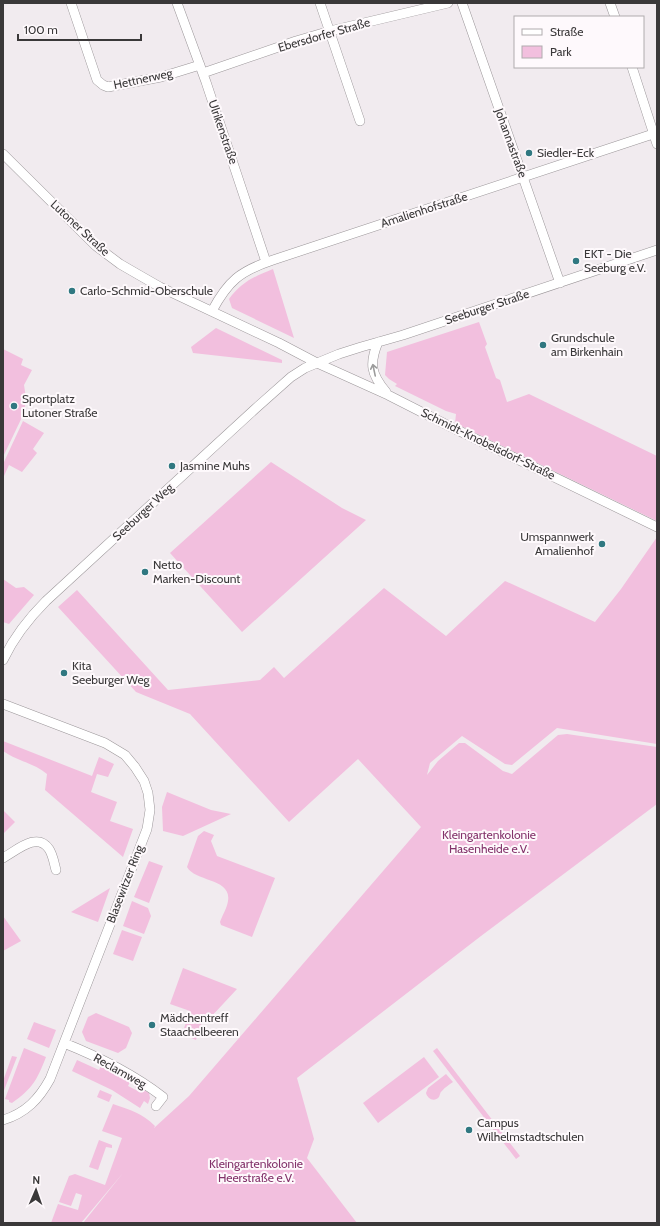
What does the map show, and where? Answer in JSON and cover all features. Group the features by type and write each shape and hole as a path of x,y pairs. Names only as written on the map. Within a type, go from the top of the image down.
{"street":[{"name":"Hettnerweg","path":"71,3 97,80 103,85 108,87 201,69"},
{"name":"Ulrikenstraße","path":"177,3 201,69 266,262"},
{"path":"320,3 360,121"},
{"name":"Ebersdorfer Straße","path":"201,69 330,31 448,3"},
{"name":"Johannastraße","path":"462,3 560,282"},
{"path":"610,3 615,16"},
{"path":"632,68 657,144"},
{"name":"Amalienhofstraße","path":"212,311 220,296 231,283 248,270 266,262 653,134"},
{"name":"Lutoner Straße","path":"3,154 80,231 102,251 120,264 149,281 317,363"},
{"name":"Seeburger Straße","path":"317,363 360,347 657,250"},
{"path":"378,342 372,362 374,373 377,382 388,395"},
{"name":"Schmidt-Knobelsdorf-Straße","path":"317,363 388,395 657,527"},
{"name":"Seeburger Weg","path":"3,660 22,627 46,601 255,409 292,377 305,368 317,363"},
{"name":"Blasewitzer Ring","path":"3,704 105,743 125,755 144,781 149,801 149,819 147,829 50,1079 37,1099 23,1111 3,1120"},
{"path":"3,858 28,843 34,841 42,842 49,849 56,870"},
{"name":"Reclamweg","path":"64,1043 106,1061 148,1086 163,1097 156,1106"}],"green space":[{"path":"273,269 294,338 232,308 229,299 248,281"},
{"path":"479,322 487,344 485,347 496,378 500,380 507,402 529,394 657,456 657,521 455,423 456,414 446,411 395,386 397,384 385,375 387,352"},
{"path":"216,328 282,360 282,363 193,353 191,347"},
{"name":"Sportplatz Lutoner Straße","path":"3,349 23,359 21,365 32,370 24,385 26,398 24,413 3,457"},
{"path":"23,421 44,433 33,449 37,453 22,472 9,465 4,476 3,462"},
{"path":"271,462 342,508 366,520 242,632 170,553"},
{"path":"657,537 657,744 557,728 512,765 505,764 462,736 430,763 427,775 438,761 459,743 465,743 503,771 512,774 558,735 567,734 657,747 657,804 481,936 297,1078 314,1139 307,1158 357,1223 83,1223 123,1173 81,1223 51,1223 58,1204 78,1210 82,1195 76,1193 71,1206 59,1202 69,1176 75,1174 105,1185 122,1138 102,1131 113,1104 141,1115 155,1126 154,1128 189,1096 421,827 358,759 289,822 190,714 136,692 58,607 77,590 168,690 260,680 274,667 284,678 384,588 446,636 505,581 595,622 621,589"},
{"path":"3,579 16,588 24,587 34,595 9,624 3,622"},
{"path":"3,741 92,776 99,757 114,764 108,777 97,774 91,792 117,802 110,821 133,829 123,857 45,790 47,774 37,767 3,751"},
{"path":"167,792 211,810 231,814 183,836 163,831 162,807"},
{"path":"3,810 15,822 3,834"},
{"path":"204,831 214,835 211,841 217,856 275,878 252,937 221,925 220,922 226,909 228,894 219,884 191,872 187,867 198,836"},
{"path":"149,861 163,866 149,903 134,897"},
{"path":"110,888 98,922 71,912"},
{"path":"132,901 148,908 151,916 144,934 123,926"},
{"path":"3,916 21,941 3,951"},
{"path":"122,930 142,937 133,961 113,954"},
{"path":"183,968 237,989 210,1018 204,1016 196,1040 182,1034 190,1011 170,1004"},
{"path":"96,1013 129,1027 132,1033 126,1048 118,1053 86,1041 82,1032 88,1017"},
{"path":"34,1022 56,1030 49,1048 27,1039"},
{"path":"24,1048 46,1057 34,1083 25,1093 12,1103 5,1099"},
{"path":"437,1048 520,1156 516,1159 433,1051"},
{"path":"12,1056 17,1057 3,1093 3,1081"},
{"path":"424,1057 439,1077 378,1123 363,1103"},
{"path":"77,1060 99,1070 101,1066 130,1082 128,1086 138,1091 139,1090 135,1087 136,1085 149,1093 150,1098 148,1104 144,1101 140,1108 112,1090 72,1071"},
{"path":"446,1074 453,1082 441,1091 437,1099 433,1100 429,1098 426,1093 428,1088"},
{"path":"100,1090 112,1095 109,1102 97,1097"},
{"path":"99,1140 112,1145 112,1148 106,1147 98,1170 89,1167"}],"place":[{"name":"Siedler-Eck","path":"529,153"},
{"name":"EKT - Die Seeburg e.V.","path":"576,261"},
{"name":"Carlo-Schmid-Oberschule","path":"72,291"},
{"name":"Grundschule am Birkenhain","path":"543,345"},
{"name":"Sportplatz Lutoner Straße","path":"14,406"},
{"name":"Jasmine Muhs","path":"172,466"},
{"name":"Umspannwerk Amalienhof","path":"602,544"},
{"name":"Netto Marken-Discount","path":"145,572"},
{"name":"Kita Seeburger Weg","path":"64,673"},
{"name":"Mädchentreff Staachelbeeren","path":"152,1025"},
{"name":"Campus Wilhelmstadtschulen","path":"469,1130"}],"park label":[{"name":"Kleingartenkolonie Hasenheide e.V.","path":"489,842"},
{"name":"Kleingartenkolonie Heerstraße e.V.","path":"256,1171"}]}
